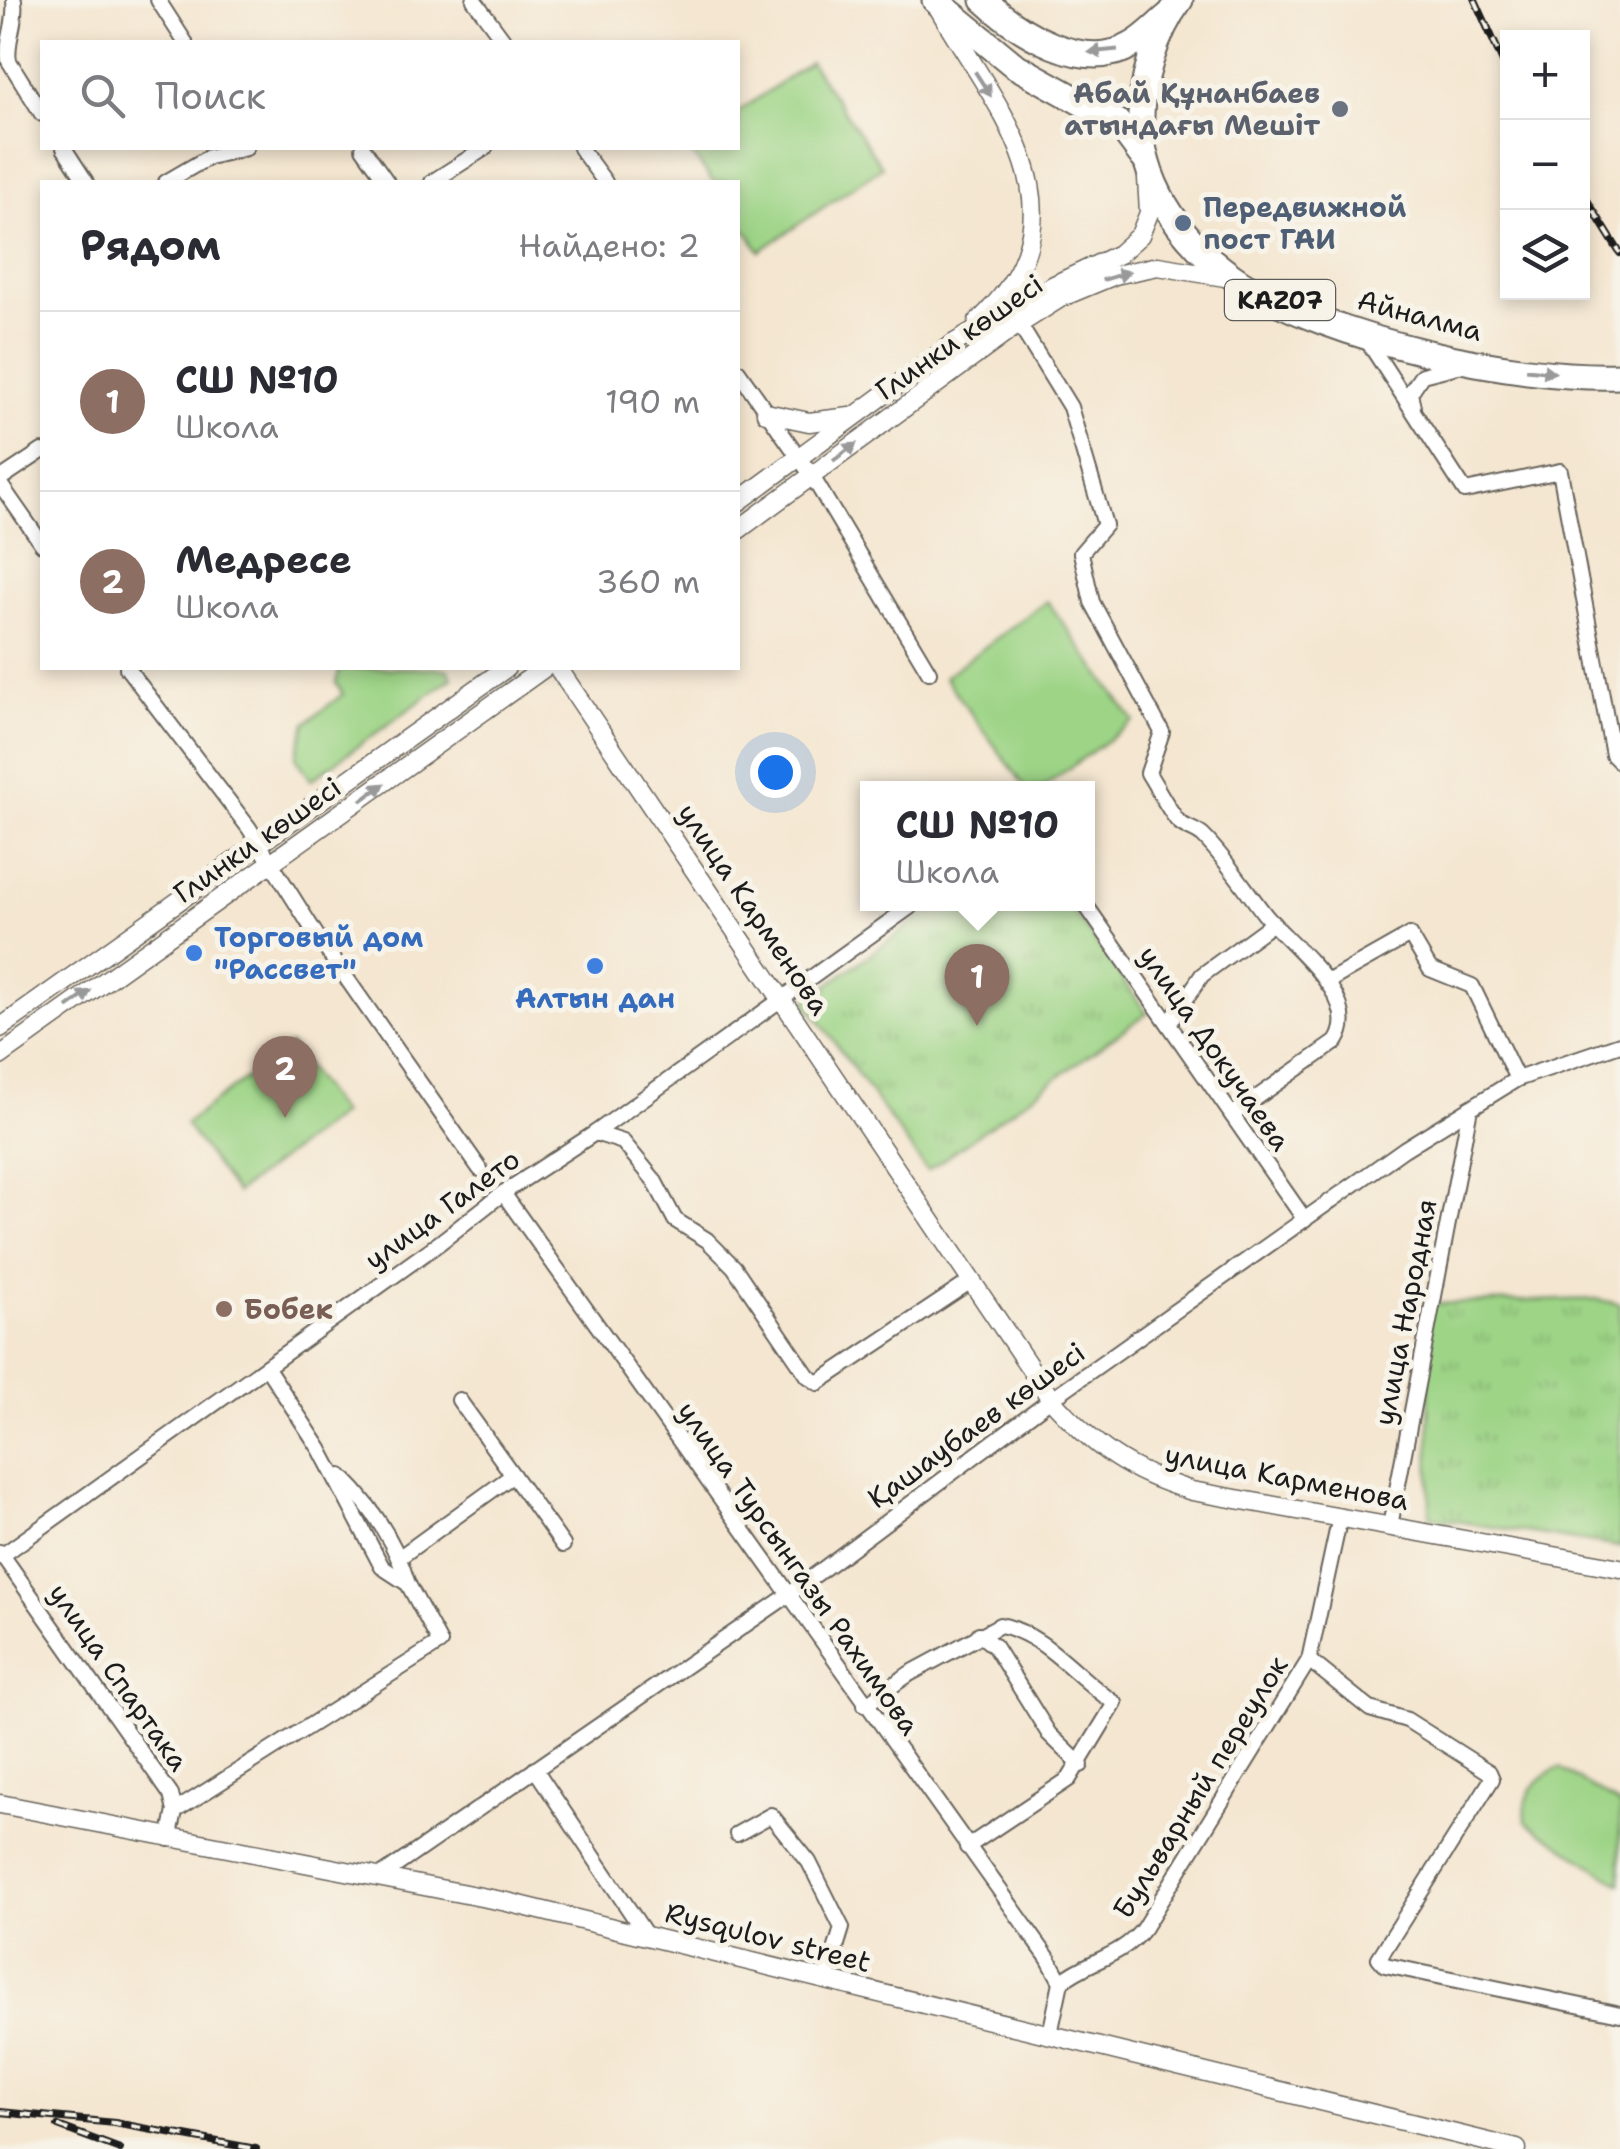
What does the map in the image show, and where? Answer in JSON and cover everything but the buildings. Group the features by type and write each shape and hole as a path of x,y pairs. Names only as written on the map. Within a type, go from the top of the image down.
{"highway":[{"name":"KAZ07","path":"934,0 1014,65 1116,122 1145,162"},
{"name":"KAZ07","path":"984,0 1029,37 1092,54 1129,48 1174,8"},
{"name":"Айналма","path":"1174,8 1140,110 1145,162 1178,225 1240,282 1364,334 1476,362 1620,376"}],"street":[{"path":"14,0 17,20 7,50 9,61 40,111"},
{"path":"158,0 184,40"},
{"path":"474,0 504,40"},
{"path":"934,0 1018,136 1030,174 1033,225 1018,265 990,311 956,342"},
{"path":"65,150 85,180"},
{"path":"170,180 210,157 238,150"},
{"path":"364,150 386,180"},
{"path":"435,180 482,150"},
{"path":"581,150 604,180"},
{"name":"Глинки көшесі","path":"740,501 956,342 1054,284 1118,254 1140,235 1150,214 1145,162"},
{"name":"Глинки көшесі","path":"740,529 1018,324 1062,297 1115,275 1158,266 1200,270 1240,282"},
{"path":"1018,324 1070,407 1105,525 1081,553 1098,614 1144,691 1162,732 1148,774 1180,824 1201,834 1272,924 1301,948 1327,982 1344,1017 1344,1031 1336,1042 1232,1115"},
{"path":"1364,334 1466,490 1560,471 1613,755 1620,762"},
{"path":"1414,413 1410,393 1422,375 1476,362"},
{"path":"740,373 812,476 929,672"},
{"path":"766,413 809,422 856,416"},
{"path":"40,452 0,481 40,541"},
{"path":"129,670 259,843 270,866 480,1169"},
{"name":"Глинки көшесі","path":"0,1028 503,670"},
{"name":"Глинки көшесі","path":"0,1056 541,670"},
{"name":"улица Карменова","path":"559,670 1051,1399 1088,1440 1144,1477 1192,1491 1620,1568"},
{"name":"улица Галето","path":"1,1554 267,1368 503,1193 594,1133 904,911"},
{"name":"улица Докучаева","path":"1090,911 1304,1220"},
{"path":"1168,1024 1202,975 1272,924"},
{"path":"1327,982 1410,935 1430,969 1472,986 1516,1079"},
{"name":"Қашаубаев көшесі","path":"378,1878 787,1596 1051,1399 1470,1108 1516,1079 1620,1044"},
{"name":"улица Народная","path":"1390,1526 1470,1108"},
{"path":"594,1133 623,1142 654,1180 675,1220 707,1240 734,1267 808,1376 818,1383 972,1281"},
{"name":"улица Турсынгазы Рахимова","path":"503,1193 1058,1976"},
{"path":"267,1368 330,1465 382,1567 408,1584"},
{"path":"459,1400 564,1545"},
{"path":"175,1812 440,1642 408,1584 400,1557 371,1510 330,1465"},
{"path":"400,1557 514,1476"},
{"name":"Бульварный переулок","path":"1058,1976 1112,1958 1143,1929 1309,1660 1340,1517"},
{"name":"улица Спартака","path":"1,1554 171,1795 175,1812 169,1839"},
{"path":"864,1705 978,1634 1000,1625 1055,1653 1086,1684 1115,1702 1081,1765 1054,1790 967,1847"},
{"path":"978,1634 994,1646 1049,1734 1081,1765"},
{"path":"1309,1660 1370,1709 1407,1720 1488,1772 1492,1779 1379,1958 1385,1964 1567,2007 1620,2014"},
{"path":"535,1769 646,1935"},
{"name":"Rysqulov street","path":"0,1804 508,1902 1516,2149"},
{"path":"737,1834 771,1815 808,1862 842,1928 826,1980"},
{"path":"1050,2034 1058,1976"}],"green space":[{"path":"810,62 882,167 760,251 740,221 740,180 712,180 689,150 740,150 740,111"},
{"path":"1047,601 1134,721 1052,781 1021,781 944,677"},
{"path":"339,670 449,670 452,678 311,780 296,757 306,723 343,694 336,683"},
{"path":"930,911 1073,911 1147,1013 927,1171 805,1001"},
{"path":"290,1045 341,1114 236,1193 185,1124"},
{"path":"1595,1299 1620,1304 1620,1547 1430,1517 1428,1304"},
{"path":"1560,1768 1620,1805 1620,1884 1526,1822 1526,1804 1532,1789"}],"railway":[{"path":"1475,0 1500,55"},
{"path":"1590,205 1620,253"},
{"path":"0,2112 115,2123 256,2149"},
{"path":"58,2126 120,2149"}],"place":[{"name":"Абай Құнанбаев атындағы Мешіт","path":"1340,109"},
{"name":"Передвижной пост ГАИ","path":"1183,223"},
{"name":"Торговый дом \"Рассвет\"","path":"194,953"},
{"name":"Алтын дан","path":"595,966"},
{"name":"СШ №10","path":"977,1026"},
{"name":"Медресе","path":"285,1118"},
{"name":"Бобек","path":"224,1309"}]}
